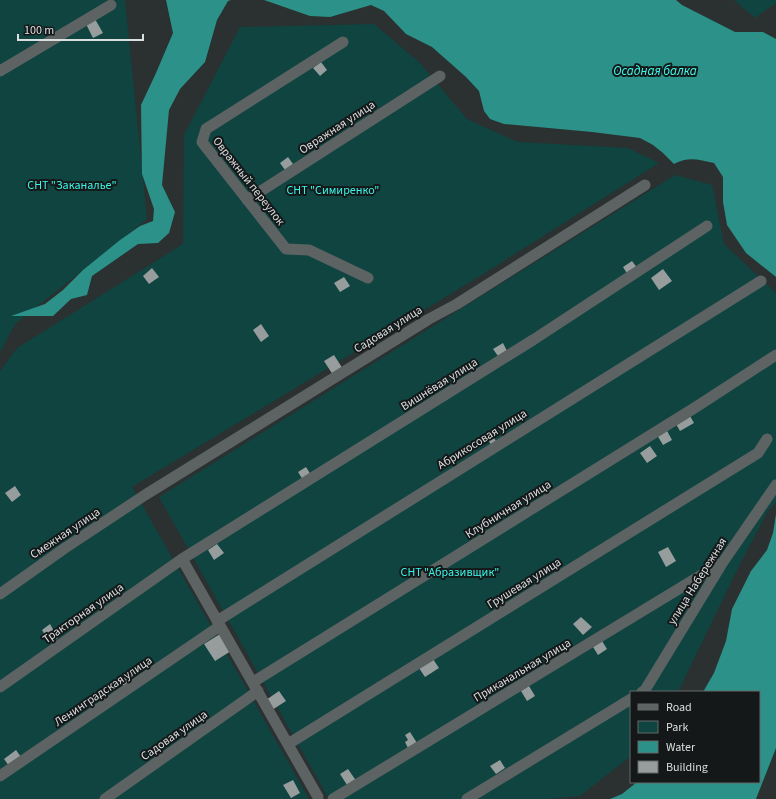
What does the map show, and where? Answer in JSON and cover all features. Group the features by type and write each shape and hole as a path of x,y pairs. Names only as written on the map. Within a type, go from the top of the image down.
{"street":[{"path":"0,71 111,5"},
{"name":"Овражный переулок","path":"343,42 206,129 202,142 286,249 309,250 368,278"},
{"name":"Овражная улица","path":"247,200 440,76"},
{"name":"Садовая улица","path":"145,495 429,319 458,304 645,185"},
{"name":"Вишнёвая улица","path":"182,559 534,340 707,226"},
{"name":"Абрикосовая улица","path":"219,624 761,281"},
{"name":"Клубничная улица","path":"255,687 776,355"},
{"name":"Грушевая улица","path":"288,744 758,453 767,439"},
{"name":"улица Набережная","path":"644,691 723,562 776,485"},
{"name":"Смежная улица","path":"0,594 65,548 145,495"},
{"path":"182,559 318,798"},
{"name":"Тракторная улица","path":"0,687 182,559"},
{"name":"Приканальная улица","path":"333,799 723,562"},
{"name":"Ленинградская улица","path":"0,776 219,624"},
{"name":"Садовая улица","path":"105,799 255,687"},
{"path":"467,799 630,700"}],"green space":[{"name":"СНТ \"Заканалье\"","path":"0,0 125,0 147,219 15,324 0,352"},
{"path":"734,0 776,0 776,3 755,18"},
{"name":"СНТ \"Симиренко\"","path":"374,24 419,62 467,119 518,142 628,148 659,163 472,281 132,487 309,799 0,799 0,371 17,348 183,244 184,135 240,27"},
{"name":"СНТ \"Абразивщик\"","path":"675,175 712,185 724,244 776,293 776,502 768,511 740,564 678,691 630,691 630,757 580,796 548,799 329,799 159,497"}],"water":[{"path":"166,0 231,0 228,1 217,20 205,62 180,89 169,110 162,185 175,212 169,233 158,243 138,244 92,276 87,295 71,299 53,316 11,316 45,304 120,240 140,226 153,221 154,209 142,174 141,105 173,33"},
{"name":"Осадная балка","path":"264,0 676,0 682,5 735,32 763,32 776,39 776,277 746,253 727,225 723,202 723,177 714,163 689,159 674,164 653,145 640,138 504,124 490,119 484,111 479,91 466,77 432,47 406,34 384,11 371,5 330,17 310,16"},
{"path":"776,514 776,748 756,799 610,799 622,794 636,783 760,783 760,691 704,691 714,673 726,641 732,609 751,571 767,550 773,533"}],"building":[{"path":"95,19 103,33 93,38 86,24"},
{"path":"321,62 327,70 320,76 313,68"},
{"path":"288,157 293,164 285,170 280,163"},
{"path":"632,261 638,269 628,275 623,267"},
{"path":"152,268 159,277 149,284 143,276"},
{"path":"663,269 672,281 659,290 651,278"},
{"path":"344,277 350,286 340,292 334,283"},
{"path":"261,324 269,336 261,342 253,330"},
{"path":"503,343 507,351 498,356 493,349"},
{"path":"334,355 343,369 333,375 324,361"},
{"path":"690,416 694,423 680,431 676,424"},
{"path":"666,429 672,440 663,445 657,435"},
{"path":"493,436 497,443 491,445 488,439"},
{"path":"650,446 657,456 647,463 640,453"},
{"path":"306,467 311,475 303,480 298,472"},
{"path":"15,486 21,495 12,502 5,493"},
{"path":"217,544 224,553 214,560 208,550"},
{"path":"668,547 676,561 666,567 658,552"},
{"path":"581,617 592,627 583,635 573,624"},
{"path":"50,624 58,638 50,643 42,630"},
{"path":"220,634 231,651 215,661 204,644"},
{"path":"602,641 607,649 598,655 593,647"},
{"path":"433,659 439,668 425,677 419,668"},
{"path":"126,677 130,683 124,687 120,680"},
{"path":"529,686 535,696 527,701 521,691"},
{"path":"279,691 286,701 272,710 266,700"},
{"path":"410,732 417,743 408,748 405,742 408,740 405,735"},
{"path":"16,750 21,757 9,766 4,759"},
{"path":"500,760 505,768 496,774 490,766"},
{"path":"348,769 357,782 347,785 340,774"},
{"path":"293,780 300,793 291,798 283,785"}]}
